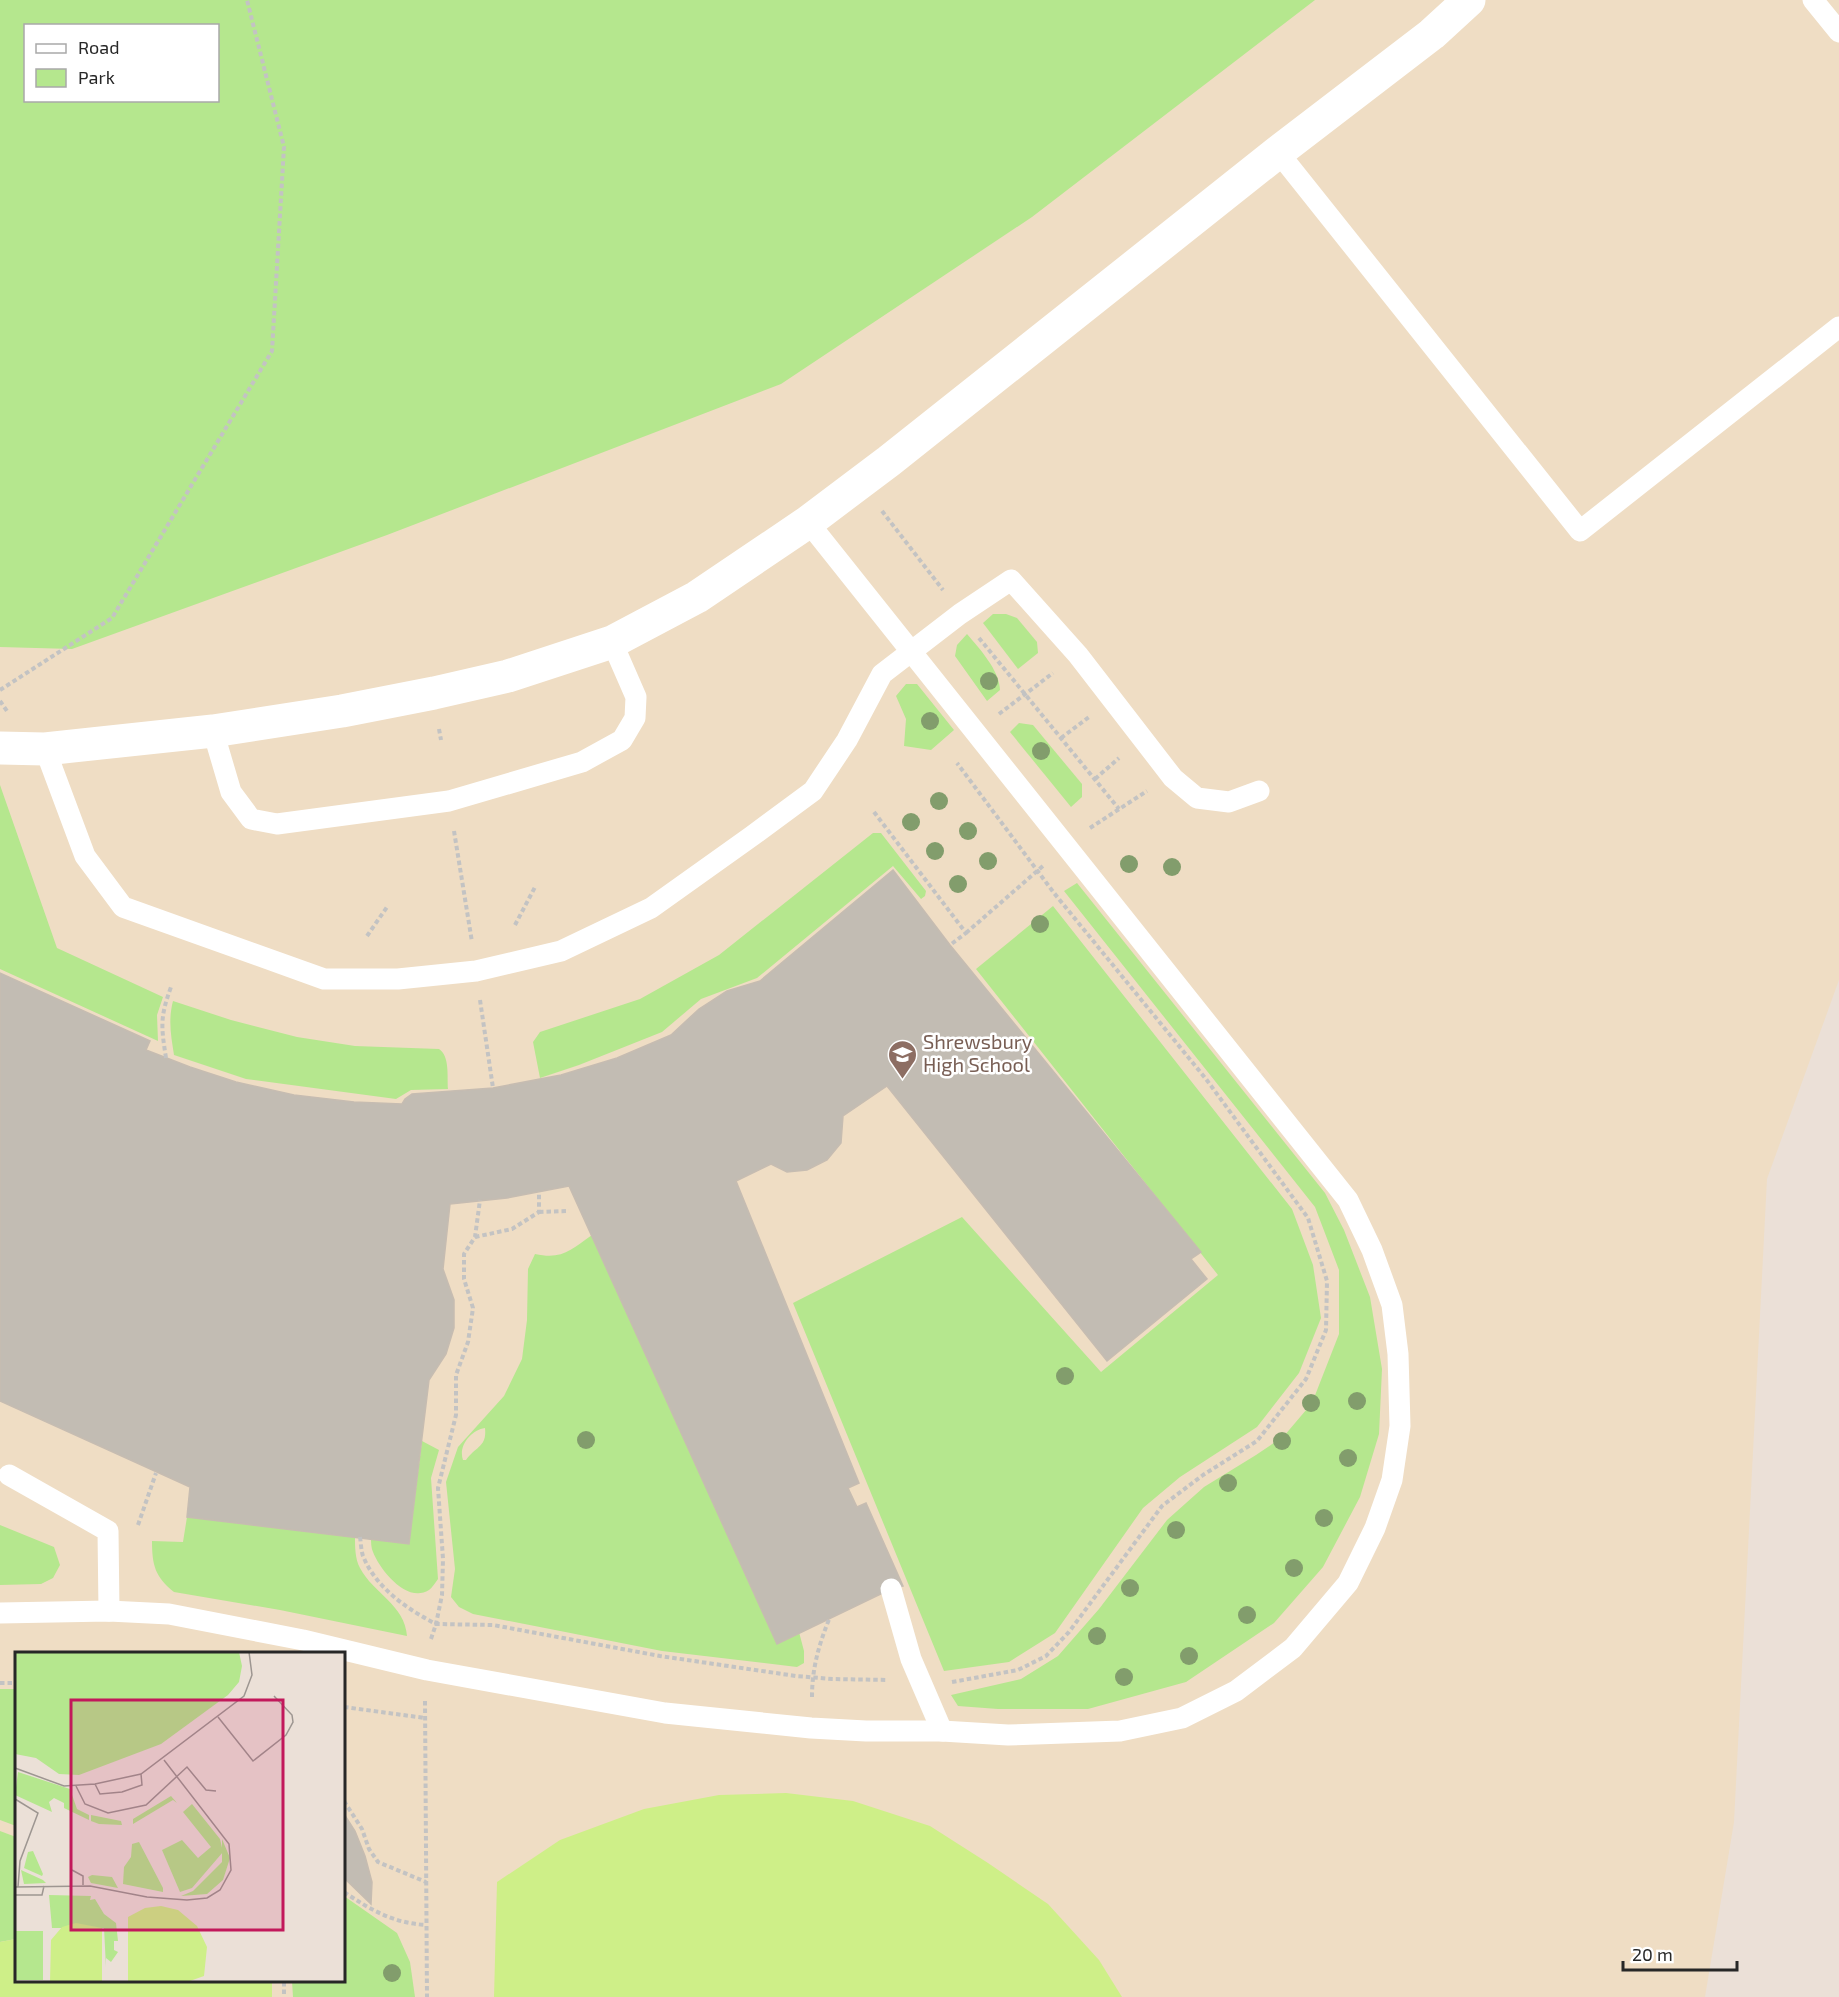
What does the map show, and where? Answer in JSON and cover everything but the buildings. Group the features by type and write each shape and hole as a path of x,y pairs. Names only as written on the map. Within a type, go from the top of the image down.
{"street":[{"path":"0,748 45,749 213,731 342,711 508,676 612,642 698,597 808,522 1278,152 1432,34 1469,0"}],"lane":[{"path":"1813,0 1839,32"},
{"path":"1278,152 1580,531 1839,327"},
{"path":"0,1613 109,1611 169,1614 303,1640 427,1670 665,1713 811,1728 1008,1735 1120,1731 1182,1718 1236,1691 1293,1648 1348,1583 1376,1528 1392,1480 1400,1425 1398,1354 1392,1305 1372,1250 1348,1200 808,522"},
{"path":"45,749 86,856 123,907 324,979 398,979 476,971 561,951 651,908 813,791 847,740 882,674 910,651 1011,579 1078,655 1171,775 1197,798 1229,802 1259,791"},
{"path":"213,731 231,792 251,819 277,824 449,801 582,762 622,740 635,718 636,697 612,642"},
{"path":"9,1475 108,1531 109,1611"},
{"path":"891,1589 911,1659 942,1731"}],"path":[{"path":"0,690 112,618 272,351 284,147 247,0"},
{"path":"860,483 944,591"},
{"path":"975,633 1119,809"},
{"path":"996,716 1025,694"},
{"path":"945,1683 1018,1670 1046,1656 1069,1632 1162,1506 1203,1475 1257,1441 1306,1379 1326,1330 1327,1281 1308,1218 1206,1080 1037,871 956,760"},
{"path":"1087,830 1171,775"},
{"path":"874,812 966,933"},
{"path":"950,945 1046,864"},
{"path":"515,925 535,887"},
{"path":"367,936 387,907"},
{"path":"166,1058 162,1034 162,1011 171,987"},
{"path":"539,1192 539,1212"},
{"path":"431,1640 442,1595 443,1559 438,1488 456,1415 456,1375 468,1342 473,1308 464,1279 464,1254 475,1237 480,1200"},
{"path":"475,1237 512,1229 539,1212 569,1210"},
{"path":"360,1537 363,1555 380,1583 410,1610 436,1624 493,1625 660,1656 812,1677 893,1680"},
{"path":"811,1728 812,1677 818,1647 830,1617"},
{"path":"425,1695 427,1997"},
{"path":"345,1707 424,1718"},
{"path":"345,1803 362,1829 369,1849 378,1862 426,1882"},
{"path":"345,1893 387,1917 404,1924 426,1926"},
{"path":"284,1982 284,1997"}],"shaded area":[{"name":"Shrewsbury High School","path":"0,0 1839,0 1839,980 1767,1179 1734,1822 1705,1997 0,1997"}],"green space":[{"path":"0,0 1315,0 1032,217 781,384 387,535 72,649 0,647"},
{"path":"993,614 1006,614 1017,618 1037,642 1038,653 1018,669 983,623"},
{"path":"967,634 997,675 1000,690 987,701 955,656 957,645"},
{"path":"906,684 917,684 954,730 931,750 904,746 906,719 896,696"},
{"path":"1019,723 1033,725 1082,784 1082,797 1071,807 1010,732"},
{"path":"0,785 57,948 163,997 157,1015 158,1041 0,969"},
{"path":"873,833 881,833 926,891 925,896 921,899 893,866 757,978 701,999 662,1032 540,1078 533,1042 540,1032 640,999 719,955"},
{"path":"1077,883 1325,1193 1344,1230 1370,1297 1382,1369 1379,1434 1360,1497 1323,1567 1274,1623 1186,1682 1088,1709 998,1709 958,1706 951,1695 1021,1679 1058,1656 1099,1609 1167,1520 1204,1487 1284,1436 1312,1403 1339,1334 1339,1270 1315,1207 1064,891"},
{"path":"1053,906 1292,1209 1313,1265 1321,1318 1299,1373 1257,1427 1180,1477 1143,1508 1055,1633 1009,1662 944,1671 793,1303 962,1217 1101,1372 1218,1275 976,969"},
{"path":"173,1001 231,1020 297,1037 355,1046 439,1049 445,1057 448,1089 411,1090 396,1099 246,1079 174,1055 170,1021"},
{"path":"592,1235 777,1643 799,1632 804,1651 804,1663 797,1667 662,1651 473,1614 459,1607 451,1597 455,1569 446,1482 458,1447 504,1396 522,1359 527,1320 528,1269 535,1254 559,1255","holes":["485,1428 483,1443 466,1460 463,1460 462,1449 471,1435"]},
{"path":"422,1441 439,1450 431,1478 438,1579 430,1589 421,1593 403,1589 388,1576 373,1552 371,1538 409,1544"},
{"path":"187,1517 355,1536 356,1557 360,1568 395,1607 405,1625 407,1636 280,1610 174,1592 156,1570 152,1541 183,1542"},
{"path":"0,1525 54,1547 60,1565 53,1578 41,1584 0,1585"},
{"path":"0,1689 15,1689 15,1826 0,1820"},
{"path":"786,1793 853,1801 930,1826 1048,1904 1099,1960 1122,1997 494,1997 497,1882 560,1840 644,1809 719,1795"},
{"path":"0,1831 15,1837 15,1939 0,1942"},
{"path":"345,1897 397,1933 410,1962 415,1997 293,1997 292,1982 345,1982"},
{"path":"15,1939 15,1982 272,1983 272,1997 0,1997 0,1942"}],"place":[{"name":"Shrewsbury High School","path":"902,1080"}]}
